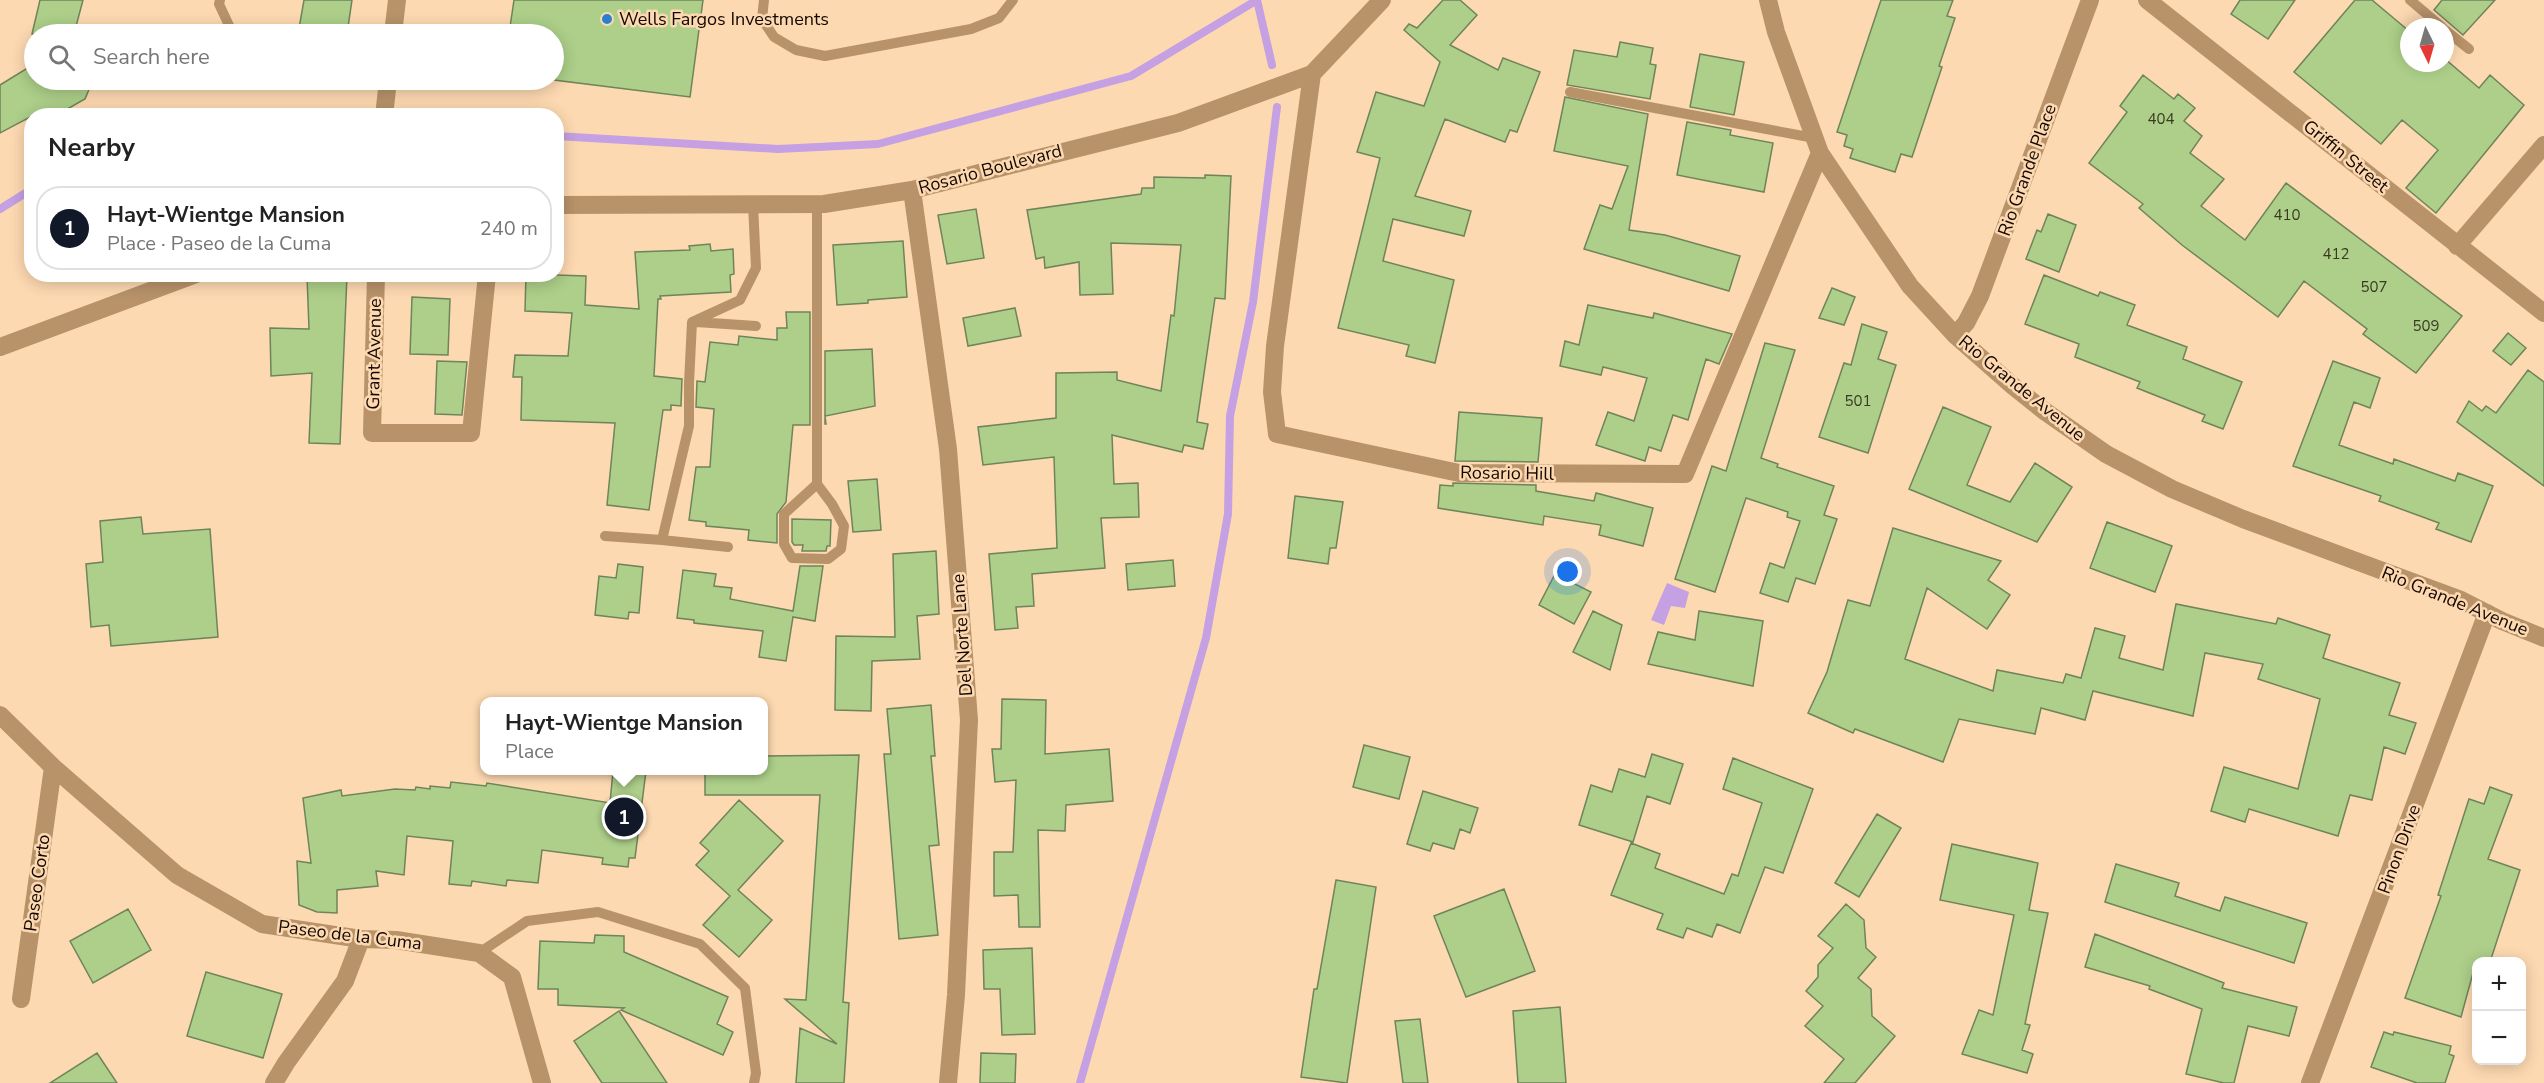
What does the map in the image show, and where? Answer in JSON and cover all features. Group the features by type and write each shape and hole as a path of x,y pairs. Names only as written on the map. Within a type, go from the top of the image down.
{"street":[{"path":"394,24 397,0"},
{"name":"Rosario Boulevard","path":"564,205 817,204 912,190 1178,123 1312,74 1382,0"},
{"name":"Rio Grande Avenue","path":"1768,0 1776,32 1817,145 1910,286 1955,335 2043,410 2106,454 2207,505 2461,600 2487,614 2544,638"},
{"name":"Rio Grande Place","path":"1955,335 1966,323 1980,296 2090,0"},
{"name":"Griffin Street","path":"2147,0 2174,7 2457,246 2544,313"},
{"name":"Rosario Hill","path":"1312,74 1275,346 1272,392 1277,434 1459,473 1685,474 1817,145"},
{"path":"385,108 387,90"},
{"path":"2457,246 2544,145"},
{"name":"Del Norte Lane","path":"912,190 948,449 969,720 956,995 948,1083"},
{"path":"0,347 175,282"},
{"name":"Grant Avenue","path":"375,282 372,433 471,433 486,282"},
{"name":"Pinon Drive","path":"2310,1083 2487,614"},
{"name":"Paseo de la Cuma","path":"0,715 53,767 177,875 262,924 361,939 396,940 479,953 512,977 543,1083"},
{"name":"Paseo Corto","path":"21,999 53,767"},
{"path":"274,1083 345,981 361,939"}],"lane":[{"path":"220,0 219,4 228,24"},
{"path":"764,0 762,19 774,37 796,50 825,56 971,29 999,18 1013,0"},
{"path":"2410,0 2432,18"},
{"path":"2454,36 2469,49"},
{"path":"1570,92 1817,145"},
{"path":"692,322 740,300 756,268 753,204"},
{"path":"817,204 817,484 832,504 844,526 841,549 828,559 792,558 784,544 784,514 817,484"},
{"path":"692,322 756,326"},
{"path":"662,540 689,426 688,383 692,322"},
{"path":"605,536 728,547"},
{"path":"479,953 527,921 598,912 700,944 745,988 756,1073 754,1083"}],"shaded area":[{"path":"1667,583 1689,592 1685,608 1671,606 1664,625 1651,620"}],"building":[{"path":"40,0 83,0 77,24 34,24"},
{"path":"304,0 352,0 348,24 300,24"},
{"path":"514,0 703,0 690,97 564,81 564,24 510,24"},
{"path":"1443,0 1460,0 1477,15 1450,45 1498,70 1503,58 1540,72 1517,132 1510,130 1505,142 1445,119 1415,196 1471,211 1464,236 1393,219 1383,261 1454,280 1435,363 1406,356 1409,345 1338,328 1380,158 1357,152 1376,92 1424,106 1440,62 1404,30 1409,24 1417,28"},
{"path":"1881,0 1953,0 1947,16 1955,18 1939,66 1942,67 1912,157 1901,154 1895,172 1850,158 1853,149 1844,146 1847,135 1837,132"},
{"path":"2240,0 2295,0 2268,39 2231,14"},
{"path":"2355,0 2372,0 2400,23 2400,72 2454,72 2454,67 2479,88 2490,75 2524,105 2436,213 2406,188 2438,150 2402,120 2381,144 2294,72"},
{"path":"2442,0 2495,0 2463,35 2454,27 2454,18 2443,18 2434,10"},
{"path":"1620,42 1653,48 1650,64 1656,65 1650,99 1567,85 1574,50 1617,57"},
{"path":"1700,54 1744,62 1734,115 1690,107"},
{"path":"24,70 24,90 89,90 85,99 69,108 24,108 24,120 0,133 0,85"},
{"path":"2143,75 2174,99 2178,94 2195,108 2184,121 2202,136 2190,153 2224,179 2201,206 2245,240 2286,183 2462,316 2416,373 2363,334 2367,329 2304,281 2278,317 2182,245 2139,208 2143,204 2089,163 2127,112 2120,106"},
{"path":"1565,97 1648,114 1629,230 1665,235 1740,256 1729,291 1584,249 1600,205 1612,209 1628,166 1554,151"},
{"path":"1687,122 1731,130 1730,135 1773,143 1764,192 1677,175"},
{"path":"1205,175 1231,176 1225,299 1215,298 1197,422 1208,424 1203,449 1184,445 1182,452 1112,435 1114,484 1138,483 1139,517 1101,518 1105,568 1032,574 1034,606 1016,607 1018,628 995,630 989,554 1057,548 1054,457 983,465 978,427 1056,418 1056,373 1117,372 1117,380 1161,391 1171,315 1174,316 1181,245 1111,243 1113,294 1080,295 1079,262 1045,268 1044,257 1036,259 1027,210 1141,194 1142,188 1154,188 1154,177 1205,178"},
{"path":"976,209 984,258 947,264 938,215"},
{"path":"2048,214 2076,225 2059,272 2026,259 2037,230 2041,232"},
{"path":"903,241 907,297 837,305 833,245"},
{"path":"710,244 711,251 733,249 734,274 730,275 731,292 660,296 661,299 658,299 654,376 682,379 681,406 671,405 671,410 663,410 649,510 607,505 615,423 521,420 522,377 513,377 515,355 568,356 572,313 525,311 526,282 564,282 564,275 586,276 585,305 639,309 635,252 690,250 689,246"},
{"path":"2044,275 2098,296 2100,292 2135,305 2127,325 2187,347 2183,359 2242,382 2223,429 2202,421 2205,415 2137,388 2140,382 2075,357 2079,344 2025,324"},
{"path":"307,282 347,282 340,444 309,443 312,373 271,376 270,328 309,329"},
{"path":"1832,288 1855,297 1844,325 1819,318"},
{"path":"412,297 450,299 448,355 410,354"},
{"path":"1588,305 1653,318 1654,313 1732,334 1719,364 1706,359 1688,420 1673,415 1661,451 1649,447 1645,461 1596,445 1608,412 1634,421 1647,378 1603,367 1601,375 1560,366 1565,341 1579,345"},
{"path":"1015,308 1021,336 968,346 963,318"},
{"path":"786,312 810,312 810,425 793,425 786,502 777,514 777,543 748,540 749,530 706,526 706,522 689,520 696,467 710,467 714,409 696,407 697,381 705,382 710,342 738,345 739,336 777,340 777,328 787,328"},
{"path":"1862,324 1887,332 1878,359 1896,365 1868,453 1819,437 1844,363 1851,365"},
{"path":"2508,333 2526,348 2511,365 2493,351"},
{"path":"1765,343 1795,350 1761,458 1778,464 1777,467 1834,486 1824,515 1837,519 1815,584 1796,578 1788,602 1760,593 1770,563 1784,568 1800,521 1787,517 1788,512 1746,498 1715,592 1675,579 1712,466 1726,471"},
{"path":"872,349 875,406 825,416 825,351"},
{"path":"437,361 467,362 462,415 435,414"},
{"path":"2333,361 2380,378 2370,408 2354,402 2339,445 2393,464 2394,459 2455,481 2458,473 2493,486 2471,542 2436,529 2439,523 2379,501 2381,496 2293,466"},
{"path":"2528,370 2544,382 2544,486 2457,422 2469,401 2482,411 2486,406 2496,413"},
{"path":"1943,407 1991,427 1967,485 2010,502 2035,463 2072,487 2037,542 1909,489"},
{"path":"1459,412 1542,418 1538,462 1455,461"},
{"path":"877,479 881,530 853,532 848,481"},
{"path":"1453,483 1536,485 1536,491 1594,501 1596,493 1653,508 1643,546 1599,535 1601,525 1544,516 1543,525 1438,508 1440,485 1453,486"},
{"path":"1295,496 1343,502 1336,548 1330,548 1328,564 1288,558"},
{"path":"141,517 143,534 210,529 218,637 111,646 109,625 91,627 86,564 103,562 100,521"},
{"path":"792,519 831,520 830,546 827,546 826,551 802,551 803,545 794,545"},
{"path":"2107,522 2172,546 2155,592 2090,568"},
{"path":"1893,528 2001,561 1988,580 2010,595 1987,629 1927,588 1905,659 1993,691 1997,670 2063,683 2066,674 2081,678 2095,628 2125,636 2119,658 2163,670 2176,604 2276,624 2278,618 2330,635 2323,658 2400,683 2389,715 2416,723 2405,754 2384,747 2372,800 2350,795 2338,836 2249,809 2245,822 2211,811 2224,767 2298,789 2320,699 2258,679 2263,664 2205,653 2193,716 2093,691 2085,720 2041,708 2035,734 1959,719 1943,762 1855,729 1853,733 1808,713 1827,672 1848,600 1870,606"},
{"path":"936,551 939,614 917,616 920,659 872,661 871,711 835,710 836,636 895,637 893,554"},
{"path":"1173,560 1175,586 1128,590 1126,564"},
{"path":"618,564 643,567 639,613 629,612 628,619 595,615 599,576 616,578"},
{"path":"800,566 823,566 815,621 793,617 786,661 759,657 763,631 694,623 694,620 677,618 683,570 716,574 714,586 732,588 730,599 793,611"},
{"path":"1555,574 1591,592 1574,624 1539,605"},
{"path":"1593,611 1622,625 1610,670 1573,652"},
{"path":"1699,611 1763,621 1753,686 1648,664 1658,632 1695,640"},
{"path":"1002,699 1046,700 1045,754 1109,749 1113,801 1066,805 1065,831 1038,830 1040,927 1019,927 1018,895 994,896 994,852 1013,852 1016,780 995,782 992,749 1001,749"},
{"path":"931,705 935,756 931,756 939,845 929,846 938,935 899,939 884,754 891,754 887,709"},
{"path":"1364,745 1410,757 1399,799 1353,787"},
{"path":"1652,754 1683,764 1670,804 1647,796 1633,842 1579,825 1591,785 1612,792 1619,769 1645,777"},
{"path":"859,755 843,1002 849,1003 844,1083 796,1083 800,1028 837,1044 785,999 806,1000 820,795 705,795 705,775 768,775 768,756"},
{"path":"1733,758 1813,789 1783,873 1765,867 1740,933 1717,924 1712,937 1687,928 1683,938 1657,929 1663,914 1611,895 1631,843 1660,854 1655,868 1724,894 1732,874 1738,876 1762,803 1723,789"},
{"path":"613,775 645,775 635,858 629,858 628,867 602,864 603,858 542,850 538,883 507,880 506,886 472,881 471,886 449,884 453,841 407,836 404,875 376,871 378,886 337,890 337,913 317,912 299,905 297,861 311,863 303,798 341,790 342,796 395,789 415,790 416,787 450,788 451,782 486,786 487,783 610,803"},
{"path":"2490,787 2512,795 2488,859 2520,870 2492,957 2472,957 2472,977 2461,1017 2405,998 2441,896 2438,895 2469,799 2484,804"},
{"path":"1423,791 1478,808 1470,833 1460,829 1454,849 1433,843 1430,851 1407,844"},
{"path":"739,800 783,841 738,890 772,920 739,957 703,925 730,896 696,865 709,851 700,843"},
{"path":"1877,814 1901,828 1859,897 1835,883"},
{"path":"1952,844 2038,863 2029,910 2048,913 2025,1024 2030,1025 2022,1050 2033,1054 2027,1073 1962,1054 1979,1010 1993,1015 2014,915 1940,900"},
{"path":"2116,864 2179,883 2175,896 2220,911 2225,897 2307,923 2294,963 2105,902"},
{"path":"1336,880 1376,887 1347,1083 1301,1077 1314,989 1317,989"},
{"path":"1504,889 1535,971 1466,997 1434,916"},
{"path":"1846,904 1864,920 1866,948 1876,957 1858,978 1871,989 1872,1016 1895,1036 1855,1083 1824,1083 1844,1059 1805,1026 1823,1006 1806,991 1818,977 1818,965 1833,948 1818,936"},
{"path":"128,909 151,950 93,983 70,941"},
{"path":"2095,934 2224,983 2222,988 2297,1007 2289,1036 2248,1026 2234,1083 2224,1083 2186,1074 2202,1009 2149,989 2150,986 2085,967"},
{"path":"595,935 624,936 624,952 728,997 717,1024 733,1032 723,1055 621,1010 624,1008 558,1005 558,989 538,989 540,941 594,943"},
{"path":"1032,948 1035,1034 1002,1035 1000,989 984,989 983,950"},
{"path":"206,972 282,994 263,1058 187,1036"},
{"path":"1560,1007 1566,1083 1518,1083 1513,1011"},
{"path":"619,1011 667,1083 602,1083 574,1041"},
{"path":"1420,1019 1428,1083 1403,1083 1395,1021"},
{"path":"2384,1032 2393,1035 2394,1032 2451,1046 2449,1054 2454,1056 2445,1083 2417,1083 2371,1067"},
{"path":"97,1053 117,1083 50,1083"},
{"path":"981,1053 1016,1054 1015,1083 980,1083"}],"waterway":[{"path":"1257,0 1272,65"},
{"path":"564,136 778,149 878,144 1131,76 1257,0"},
{"path":"1080,1083 1206,638 1228,514 1230,416 1253,302 1277,107"},
{"path":"0,209 24,194"}],"place":[{"name":"Wells Fargos Investments","path":"607,19"},
{"name":"Hayt-Wientge Mansion","path":"624,817"}]}
